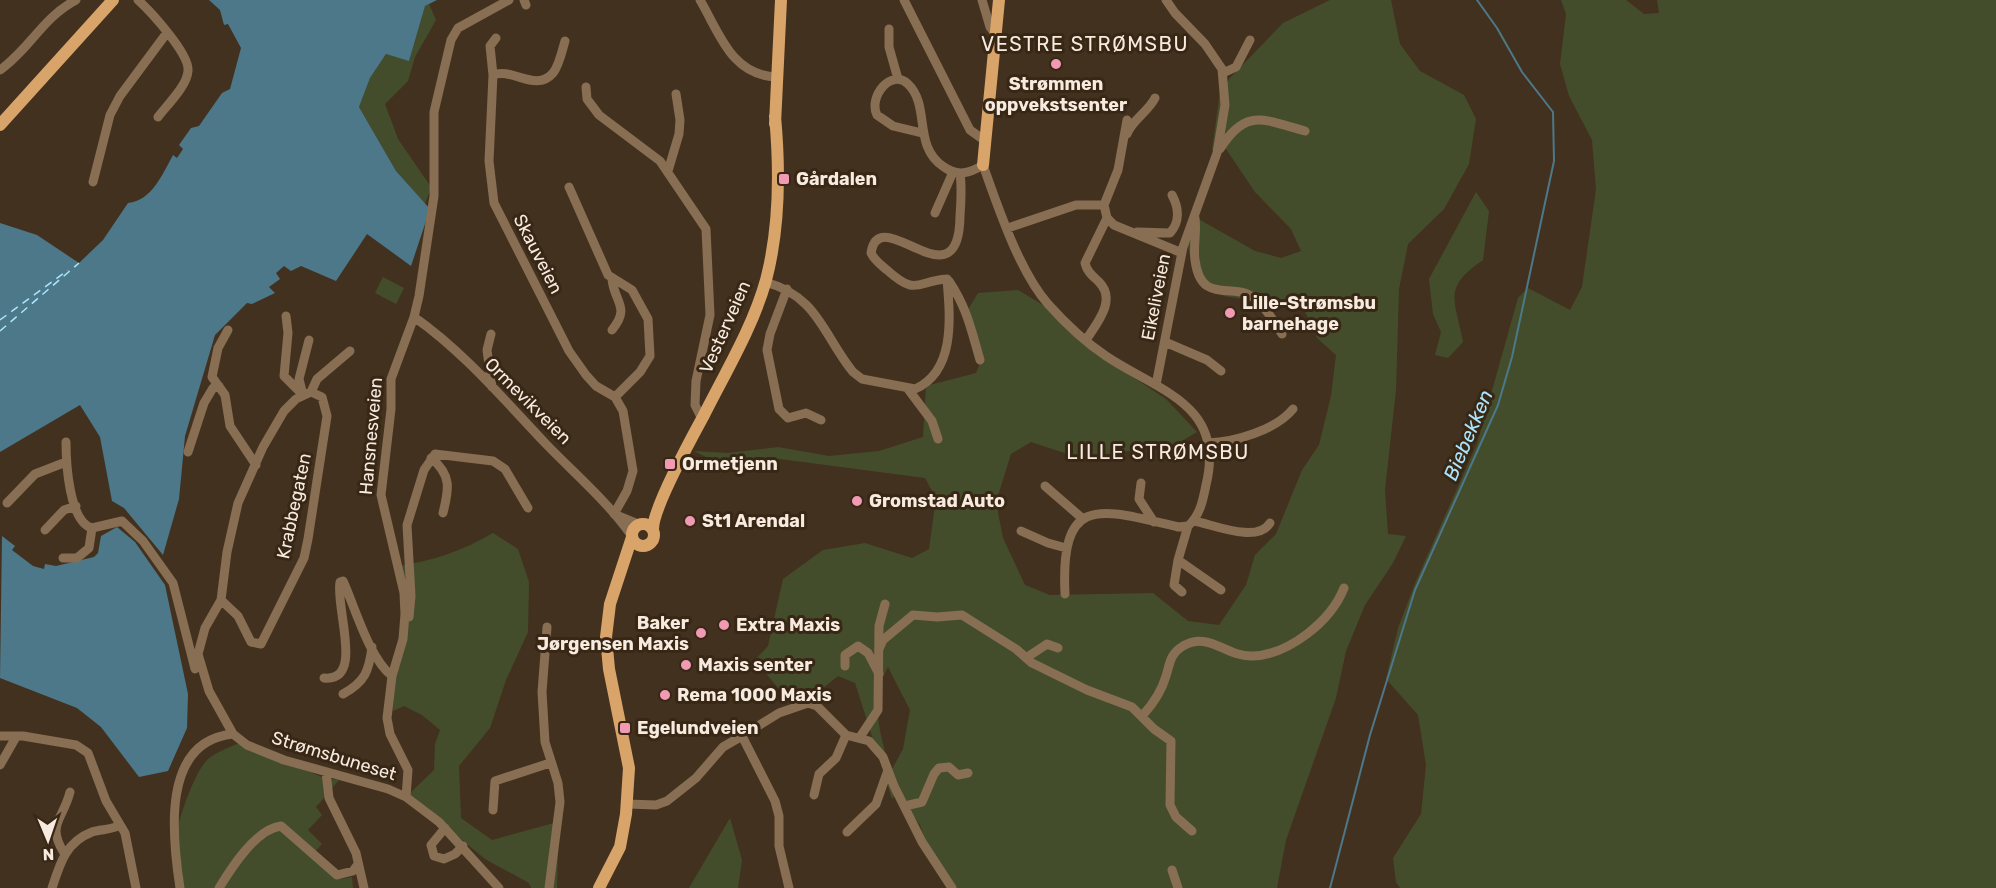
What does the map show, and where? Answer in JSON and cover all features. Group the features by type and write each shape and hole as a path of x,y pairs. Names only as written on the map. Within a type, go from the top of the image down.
{"main road":[{"name":"Vesterveien","path":"599,888 620,847 627,804 622,745 606,638 610,604 635,530 678,465 746,330 765,282 774,236 777,197 775,77 781,0"},
{"path":"983,165 999,0"},
{"path":"0,125 110,1"},
{"name":"Vesterveien","path":"616,582 634,556 653,540 653,529 678,465"},
{"path":"645,546 638,545 635,530 653,529"}],"street":[{"path":"0,70 15,59 47,19 76,0"},
{"path":"138,0 155,16 185,58 189,70 158,117"},
{"name":"Hansnesveien","path":"406,797 408,770 390,734 387,718 392,675 405,627 404,593 381,495 392,409 393,368 414,317 434,196 434,112 451,40 458,28 509,0"},
{"path":"700,0 726,45 744,68 756,75 775,77"},
{"path":"904,0 970,130 984,140"},
{"path":"982,0 990,27 995,33"},
{"name":"Eikeliveien","path":"1156,385 1182,253 1217,153 1225,105 1223,73 1205,44 1175,14 1166,0"},
{"path":"889,29 889,47 898,79"},
{"path":"93,182 110,115 120,96 166,34"},
{"name":"Skauveien","path":"496,38 490,46 493,75 489,161 494,203 569,351 596,386 615,397"},
{"path":"1223,73 1236,67 1250,40"},
{"path":"493,75 506,73 534,81 547,78 554,72 565,41"},
{"path":"922,133 886,123 874,109 876,93 885,85 898,79 908,83 915,93 922,133 933,157 957,173 973,171 983,165 1032,281 1064,322 1104,355 1179,398 1194,414 1208,443 1209,473 1201,506 1191,524 1178,560 1174,585 1182,592"},
{"path":"586,87 588,99 599,115 655,157 668,171 678,190 702,220 708,242 710,315 696,381 695,405 702,419"},
{"path":"668,171 679,134 680,120 676,94"},
{"path":"1124,142 1130,128 1149,109 1155,98"},
{"path":"1127,120 1112,190 1104,205 1107,218 1122,230 1182,253"},
{"path":"1217,153 1235,127 1245,121 1266,121 1305,131"},
{"path":"934,213 957,173"},
{"path":"947,279 908,286 889,272 871,253 876,241 883,237 892,237 936,256 946,255 955,247 960,236 957,173"},
{"path":"569,187 605,270 612,279 622,309 620,321 612,330"},
{"path":"1122,230 1170,233 1177,218 1177,208 1172,195"},
{"path":"1008,228 1076,206 1104,205"},
{"name":"Eikeliveien","path":"1194,216 1195,260 1204,282 1217,292 1237,291 1254,298 1266,309 1282,334"},
{"path":"1086,340 1099,320 1107,300 1106,289 1089,272 1085,264 1107,218"},
{"path":"612,279 628,286 637,295 648,320 652,348 640,372 615,397 623,411 633,471 627,491 614,514"},
{"path":"947,279 971,320 971,334 980,360"},
{"path":"765,282 787,289 807,306 840,350 848,366 862,379 908,389 920,387 933,378 943,360 948,333 947,279"},
{"path":"787,289 770,334 767,350 779,409 788,418 806,413 821,420"},
{"path":"286,316 288,333 284,376 307,393"},
{"name":"Ormevikveien","path":"414,317 492,387 614,514 635,530"},
{"path":"228,330 212,366 212,377 225,395 230,426 256,465"},
{"path":"491,334 487,350 492,387"},
{"path":"307,393 299,379 309,340"},
{"path":"1165,342 1207,360 1221,371"},
{"path":"209,691 198,654 205,628 221,600 234,519 256,465 284,411 307,393 317,379 350,351"},
{"path":"188,452 204,403 213,388 219,386"},
{"path":"908,389 932,420 938,439"},
{"name":"Krabbegaten","path":"221,600 238,615 251,642 261,644 304,558 327,424 327,410 322,397 307,393"},
{"path":"1208,443 1267,428 1285,419 1293,409"},
{"path":"66,442 66,462 80,520 86,527 92,528 123,521 163,566 173,583 198,676 233,734 213,738 194,750 181,777 173,839 180,888"},
{"path":"405,627 410,615 411,596 407,525 431,458 442,453 482,459 505,469 528,508"},
{"path":"431,458 443,469 449,481 443,513"},
{"path":"7,503 34,474 66,462"},
{"path":"1141,483 1139,499 1154,522"},
{"path":"1045,486 1083,519"},
{"path":"45,531 64,510 76,506"},
{"path":"1065,594 1063,559 1072,531 1083,519 1105,512 1178,528 1191,524 1248,532 1268,527 1270,523"},
{"path":"63,558 76,558 89,548 92,528"},
{"path":"1021,531 1066,548"},
{"path":"1178,560 1221,590"},
{"path":"324,678 337,678 342,674 346,663 338,604 340,582 344,583 384,669 392,675"},
{"path":"1143,715 1166,677 1171,657 1184,646 1204,640 1240,654 1253,656 1278,650 1305,634 1324,619 1339,600 1344,588"},
{"path":"860,737 878,710 879,626 885,604"},
{"path":"879,649 884,640 913,615 937,617 959,614 1005,642 1026,658 1087,690 1120,701 1143,715 1154,729 1171,741 1170,805 1176,817 1192,831"},
{"path":"547,627 542,692 545,742 550,764 558,783 560,802 549,888"},
{"path":"1026,658 1047,644 1058,648"},
{"path":"845,666 845,655 858,646 868,653 880,676"},
{"path":"343,694 358,686 365,677 370,666 372,647"},
{"path":"627,804 656,805 667,801 696,778 723,747 778,713 808,703 817,706 846,735 860,737 876,747 922,842 952,888"},
{"name":"Strømsbuneset","path":"233,734 247,745 326,772 362,780 406,797 421,806 445,828 499,888"},
{"path":"814,795 819,774 836,758 846,735"},
{"path":"0,736 16,736 83,748 92,761 106,801 120,825 130,850 136,888"},
{"path":"0,765 16,736"},
{"path":"742,736 775,801 779,846 789,888"},
{"path":"493,810 495,781 550,764"},
{"path":"905,806 922,802 939,768 949,767 958,775 968,773"},
{"path":"847,831 876,804 888,770"},
{"path":"326,772 329,798 356,853 364,888"},
{"path":"64,853 56,839 55,829 70,792"},
{"path":"52,888 64,853 70,845 93,832 120,825"},
{"path":"219,888 251,846 272,828 281,826 337,875 353,871 358,864"},
{"path":"445,828 431,845 434,856 444,859 463,846"},
{"path":"1172,870 1178,888"}],"green space":[{"path":"1330,0 1391,0 1400,44 1420,71 1464,95 1476,119 1469,164 1444,209 1408,244 1399,289 1396,390 1385,490 1388,534 1406,536 1393,563 1365,605 1346,651 1336,698 1286,840 1277,888 950,888 937,873 920,825 896,794 892,799 855,683 838,676 812,697 793,706 755,660 768,646 783,579 823,550 865,543 912,558 929,549 936,498 925,478 780,459 722,465 694,451 728,453 778,447 829,456 879,451 923,437 926,386 976,373 981,361 966,313 978,293 1018,290 1048,308 1082,343 1166,399 1197,432 1177,444 1080,458 1031,442 1011,454 996,502 1003,538 1025,585 1050,595 1153,593 1188,621 1219,625 1246,585 1255,555 1276,534 1302,470 1319,445 1331,396 1336,355 1317,338 1304,309 1224,296 1195,278 1186,238 1193,216 1255,251 1281,258 1301,251 1291,229 1255,192 1226,149 1212,150 1220,92 1230,78 1283,23","holes":["888,667 910,710 903,749 891,771 878,718 879,692"]},
{"path":"1561,0 1626,0 1644,14 1659,13 1657,0 1996,0 1996,888 1400,888 1396,882 1393,858 1421,814 1426,765 1418,715 1386,679 1398,628 1416,581 1477,444 1518,298 1528,288 1570,310 1582,287 1596,189 1592,140 1569,96 1560,64 1566,14"},
{"path":"429,4 436,20 415,57 408,81 385,104 398,139 431,187 425,204 396,171 359,107 370,78 386,54 409,60 425,6"},
{"path":"1476,192 1489,211 1483,260 1461,279 1457,287 1455,305 1463,342 1448,358 1435,355 1441,332 1433,314 1429,279"},
{"path":"383,277 404,288 396,304 375,293"},
{"path":"493,533 518,549 529,582 528,632 506,680 490,728 459,766 461,818 492,840 554,823 558,848 557,888 531,888 529,883 485,859 408,795 434,770 435,744 440,730 422,715 404,706 393,711 394,667 402,618 400,566 448,554"},
{"path":"242,742 324,778 339,780 316,807 322,815 308,830 322,844 312,855 324,862 341,879 352,877 353,888 179,888 175,842 181,816 196,776 208,759"},
{"path":"730,818 742,860 738,888 689,888"}],"water":[{"path":"209,0 437,0 425,6 409,61 386,54 370,78 359,107 396,171 430,209 411,266 367,234 336,281 301,266 291,271 284,266 276,273 280,279 269,287 275,293 252,304 247,303 215,335 185,436 179,499 163,555 124,508 112,501 100,437 80,405 0,452 0,223 37,235 79,263 103,240 128,203 150,192 161,178 173,155 177,158 183,149 179,145 191,128 199,126 222,93 230,89 241,48 228,24 224,25 220,10"},
{"path":"117,527 135,542 165,585 188,694 187,728 168,771 139,777 101,727 77,708 0,678 2,536 15,546 12,550 33,566 44,569 45,564 56,566 94,557 98,553 101,536"}],"waterway":[{"name":"Biebekken","path":"1330,888 1370,735 1415,590 1498,405 1512,357 1554,161 1553,112 1522,72 1497,28 1477,0"}],"ferry route":[{"path":"0,331 79,263"},
{"path":"0,320 68,270"}],"place":[{"name":"Strømmen oppvekstsenter","path":"1056,64"},
{"name":"Gårdalen","path":"784,179"},
{"name":"Lille-Strømsbu barnehage","path":"1230,313"},
{"name":"Ormetjenn","path":"670,464"},
{"name":"Gromstad Auto","path":"857,501"},
{"name":"St1 Arendal","path":"690,521"},
{"name":"Extra Maxis","path":"724,625"},
{"name":"Baker Jørgensen Maxis","path":"701,633"},
{"name":"Maxis senter","path":"686,665"},
{"name":"Rema 1000 Maxis","path":"665,695"},
{"name":"Egelundveien","path":"625,728"}],"district":[{"name":"VESTRE STRØMSBU","path":"1085,44"},
{"name":"LILLE STRØMSBU","path":"1158,452"}]}
